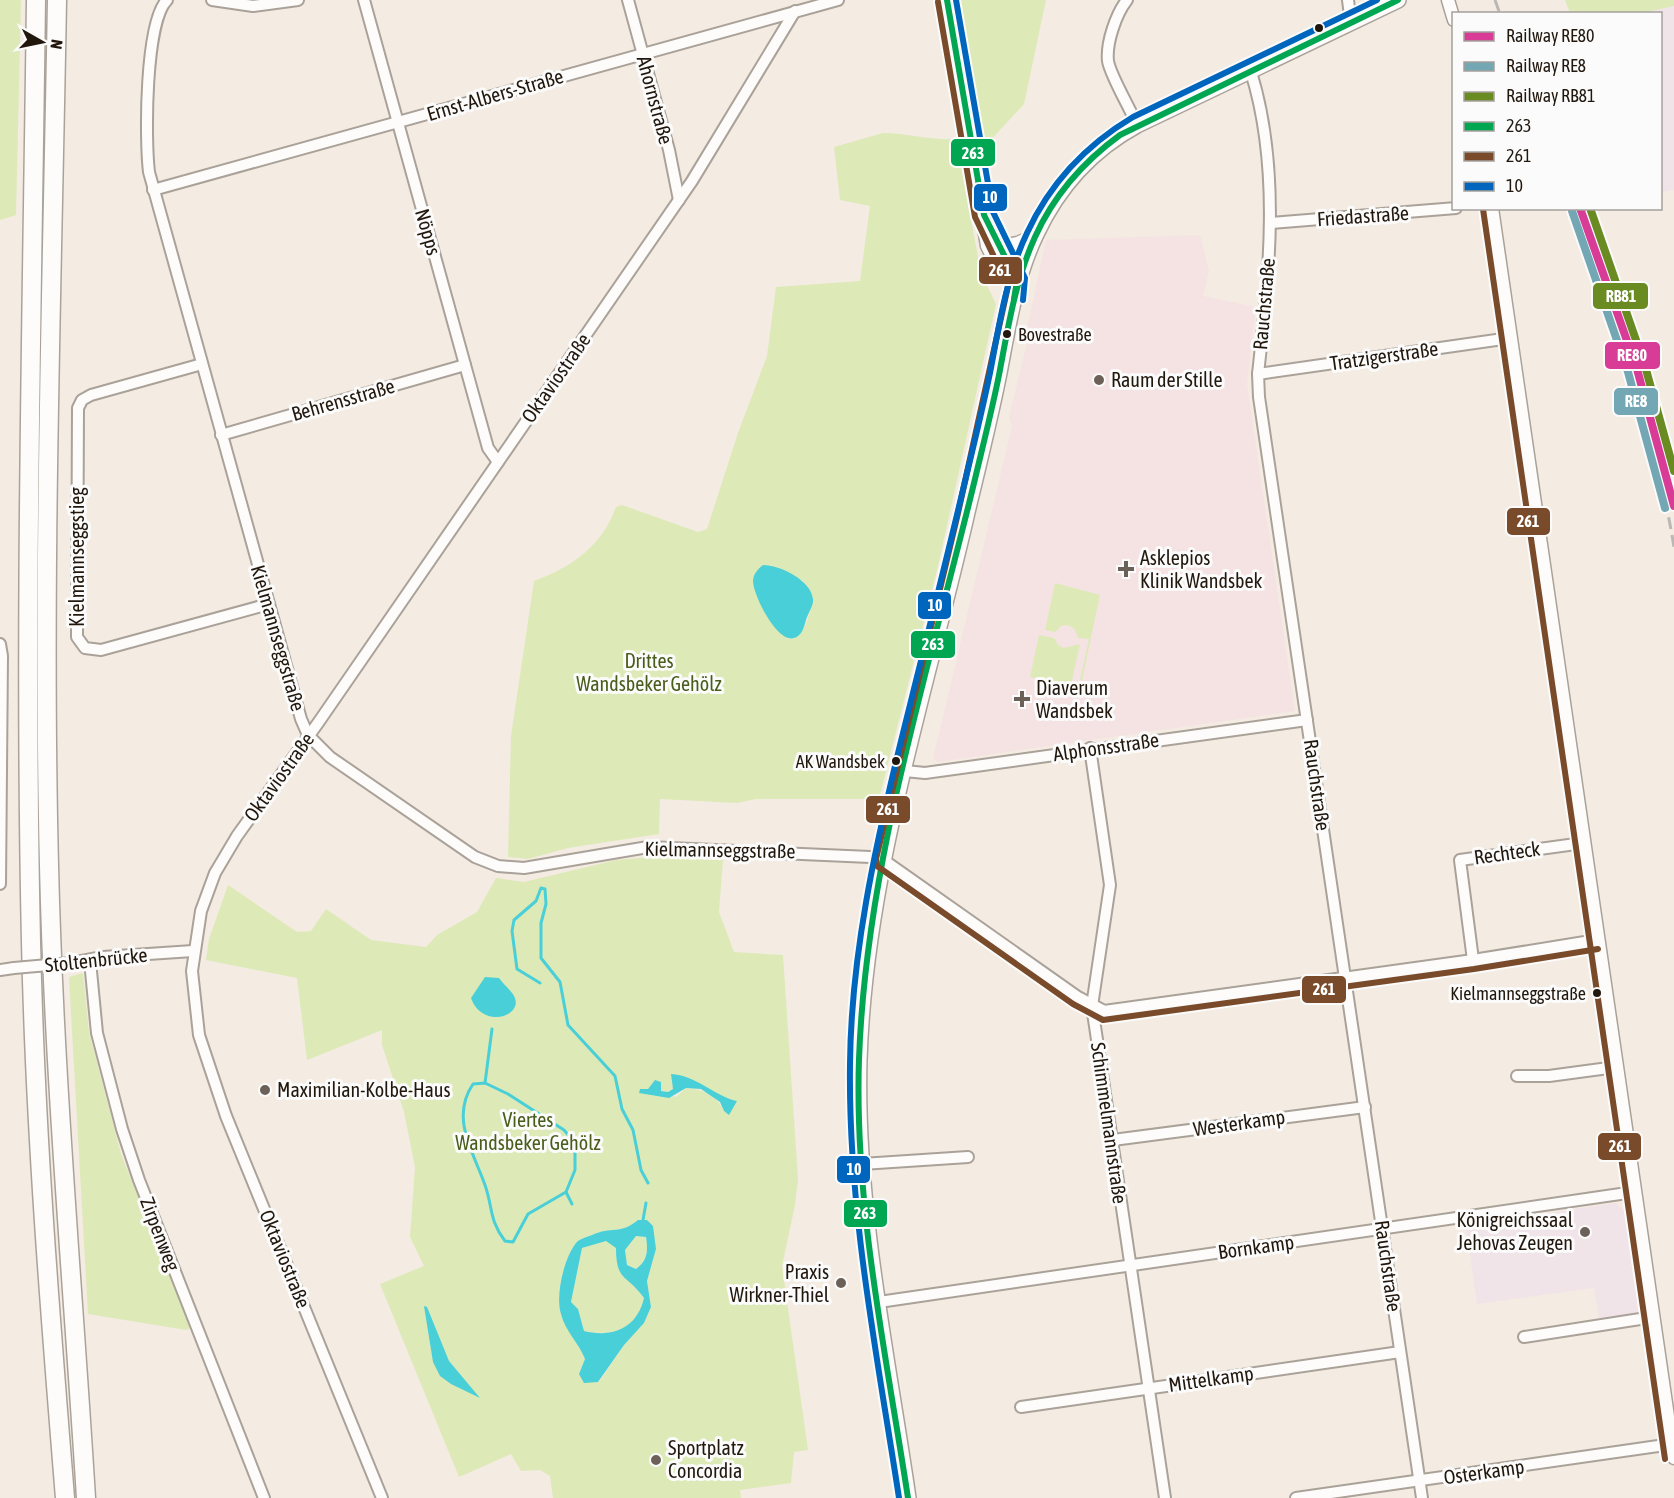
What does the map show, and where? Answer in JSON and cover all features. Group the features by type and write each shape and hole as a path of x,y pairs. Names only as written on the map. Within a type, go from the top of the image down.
{"highway":[{"path":"36,0 29,631 31,942 45,1242 65,1498"},
{"path":"57,0 50,441 49,862 56,1065 86,1498"}],"main road":[{"path":"908,1498 879,1302 862,1164 859,1098 861,1010 868,947 885,861 967,515 1017,285 1037,232 1052,205 1077,170 1104,145 1137,125 1398,0"}],"street":[{"name":"Kielmannseggstraße","path":"167,0 158,13 151,58 146,145 153,190 301,719 308,735 330,757 475,857 498,866 524,868 648,847 860,855 885,861 1092,1006 1104,1011 1473,960 1597,940"},
{"path":"212,0 253,6 298,0"},
{"name":"Nöpps","path":"364,0 488,448 498,462"},
{"name":"Ahornstraße","path":"628,0 669,150 679,200"},
{"name":"Ernst-Albers-Straße","path":"153,190 837,0"},
{"path":"946,0 984,215 987,246 995,265 1003,275 1017,285"},
{"path":"1127,0 1121,8 1113,32 1108,62 1137,125"},
{"path":"1348,0 1352,23"},
{"name":"Oktaviostraße","path":"382,1498 220,1102 197,1026 192,993 193,951 201,911 215,873 237,836 679,200 795,11"},
{"name":"Rauchstraße","path":"1251,72 1268,165 1271,223 1258,374 1422,1498"},
{"name":"Friedastraße","path":"1271,223 1452,208"},
{"path":"1492,210 1674,1458"},
{"path":"984,215 1017,285"},
{"path":"995,242 1006,245 1017,244 1037,232"},
{"name":"Tratzigerstraße","path":"1258,374 1510,338"},
{"name":"Kielmannseggstieg","path":"202,364 91,395 82,400 78,408 77,637 86,648 101,650 269,604"},
{"name":"Behrensstraße","path":"221,435 465,365"},
{"path":"0,644 2,681 0,884"},
{"name":"Alphonsstraße","path":"905,771 925,773 1090,748 1307,720"},
{"name":"Schimmelmannstraße","path":"1090,748 1110,885 1092,1006 1147,1389 1165,1498"},
{"name":"Rechteck","path":"1473,960 1460,860 1583,843"},
{"name":"Stoltenbrücke","path":"0,970 71,963 103,957 193,951"},
{"name":"Zirpenweg","path":"90,960 97,1033 122,1129 139,1180 264,1498"},
{"path":"1517,1076 1549,1076 1616,1067"},
{"name":"Westerkamp","path":"1113,1140 1365,1107"},
{"path":"862,1164 968,1157"},
{"name":"Bornkamp","path":"879,1302 1634,1192"},
{"path":"1524,1337 1653,1317"},
{"name":"Mittelkamp","path":"1021,1407 1400,1352"},
{"name":"Osterkamp","path":"1296,1498 1672,1444"}],"shaded area":[{"path":"1565,0 1674,0 1674,190 1662,192 1662,12 1570,12"},
{"name":"Asklepios Klinik Wandsbek","path":"1200,235 1209,271 1203,296 1256,307 1247,384 1295,711 938,762 933,759 1012,426 1009,417 1028,339 1025,338 1046,240"},
{"path":"1616,1203 1624,1210 1639,1314 1599,1319 1594,1288 1477,1304 1466,1229 1534,1219 1534,1215"}],"green space":[{"path":"0,0 21,0 16,215 0,220"},
{"path":"959,0 1046,0 1024,104 986,145"},
{"path":"1565,0 1674,0 1674,6 1647,12 1570,12"},
{"name":"Drittes Wandsbeker Gehölz","path":"883,133 956,139 981,273 996,304 938,566 879,799 756,799 737,803 660,799 659,834 568,848 528,859 508,857 511,736 534,581 561,569 584,553 603,533 616,507 622,505 698,532 707,529 738,433 767,356 776,287 860,281 870,206 840,200 834,147","holes":["770,565 803,581 813,601 803,630 788,639 770,620 763,606 763,590"]},
{"path":"1055,583 1100,595 1082,680 1080,680 1089,639 1078,638 1076,631 1067,625 1061,626 1055,632 1045,630"},
{"path":"1039,635 1054,638 1058,645 1064,648 1080,644 1071,685 1030,677"},
{"name":"Viertes Wandsbeker Gehölz","path":"663,856 723,859 719,912 734,952 783,955 798,1179 782,1266 808,1450 794,1452 791,1483 740,1490 741,1498 553,1498 550,1476 540,1470 521,1471 511,1454 459,1477 380,1284 424,1266 410,1237 415,1167 404,1112 382,1045 382,1030 307,1060 297,978 206,960 209,939 228,885 297,932 311,931 326,909 371,940 426,947 437,935 477,912 496,878 524,882 616,860","holes":["656,1080 660,1091 668,1092 673,1089 673,1080 684,1081 701,1085 736,1101 729,1114 713,1097 698,1090 686,1088 676,1097 640,1089 648,1089","638,1220 656,1249 647,1281 651,1307 644,1323 624,1345 599,1382 579,1374 585,1359 561,1314 559,1297 562,1277 568,1258 577,1242 599,1232 621,1229"]},
{"path":"83,973 89,1032 121,1154 191,1328 186,1330 88,1314 69,977"},
{"path":"636,1236 646,1237 647,1246 645,1258 636,1269 627,1265 625,1250"},
{"path":"606,1241 616,1247 620,1272 644,1298 641,1309 630,1324 614,1331 595,1333 584,1331 578,1309 571,1302 582,1248"}],"water":[{"path":"763,565 794,575 811,592 813,604 802,631 797,637 787,638 780,633 761,606 753,580 756,571"},
{"path":"485,977 499,978 513,994 516,1003 508,1014 492,1017 476,1008 471,998"},
{"path":"671,1074 689,1078 720,1095 737,1101 729,1115 724,1111 720,1102 701,1089 686,1088 669,1098 639,1093 640,1089 648,1089 655,1080 661,1082 661,1091 668,1092 673,1089"},
{"path":"638,1220 647,1220 653,1226 656,1249 647,1281 651,1307 644,1323 624,1345 598,1382 584,1383 579,1374 585,1359 563,1320 559,1306 564,1267 579,1240 599,1232 632,1225","holes":["636,1236 646,1237 647,1247 645,1259 636,1269 627,1265 625,1250","606,1241 616,1248 620,1272 644,1298 636,1317 630,1323 614,1332 595,1333 584,1331 578,1309 571,1302 582,1248"]},
{"path":"424,1306 427,1307 449,1361 480,1398 440,1376 433,1362"}],"waterway":[{"path":"540,983 517,969 512,931 514,920 536,901 541,888 545,889 546,904 541,923 541,958 560,982 568,1025 615,1076 622,1109 633,1130 641,1170 648,1183"},
{"path":"485,1083 492,1029"},
{"path":"485,1083 508,1094 564,1130 575,1143 575,1170 566,1192 528,1214 513,1242 505,1241 496,1227 488,1193 466,1134 463,1109 466,1097 473,1084 485,1083"},
{"path":"566,1192 572,1204"},
{"path":"643,1220 646,1203"}],"railway":[{"path":"1495,0 1499,12"},
{"path":"1574,210 1618,333 1645,418 1674,547"}],"rail line":[{"name":"RE80","path":"1581,210 1637,369 1674,506"},
{"name":"RB81","path":"1591,210 1645,366 1674,471"},
{"name":"RE8","path":"1572,211 1628,372 1665,508"}],"transit line":[{"name":"263","path":"947,0 984,215 1017,281 1014,299"},
{"name":"10","path":"956,0 993,212 1025,278 1023,300"},
{"name":"10","path":"899,1498 873,1336 859,1228 851,1119 851,1023 866,902 882,821 976,436 1004,302 1014,267 1036,215 1058,182 1085,153 1116,128 1133,117 1377,0"},
{"name":"263","path":"908,1498 873,1279 861,1169 859,1059 864,985 874,912 902,767 975,479 1022,271 1035,237 1060,193 1094,156 1120,135 1398,0"},
{"name":"261","path":"938,2 975,217 1008,286 958,513 876,859 877,866 1073,1004 1103,1020 1474,969 1598,949"},
{"name":"261","path":"1483,210 1665,1459"}],"place":[{"name":"Bovestraße","path":"1007,334"},
{"name":"Raum der Stille","path":"1099,380"},
{"name":"Asklepios Klinik Wandsbek","path":"1126,569"},
{"name":"Diaverum Wandsbek","path":"1022,699"},
{"name":"AK Wandsbek","path":"896,761"},
{"name":"Kielmannseggstraße","path":"1597,993"},
{"name":"Maximilian-Kolbe-Haus","path":"265,1090"},
{"name":"Königreichssaal Jehovas Zeugen","path":"1585,1232"},
{"name":"Praxis Wirkner-Thiel","path":"841,1283"},
{"name":"Sportplatz Concordia","path":"656,1460"}]}
